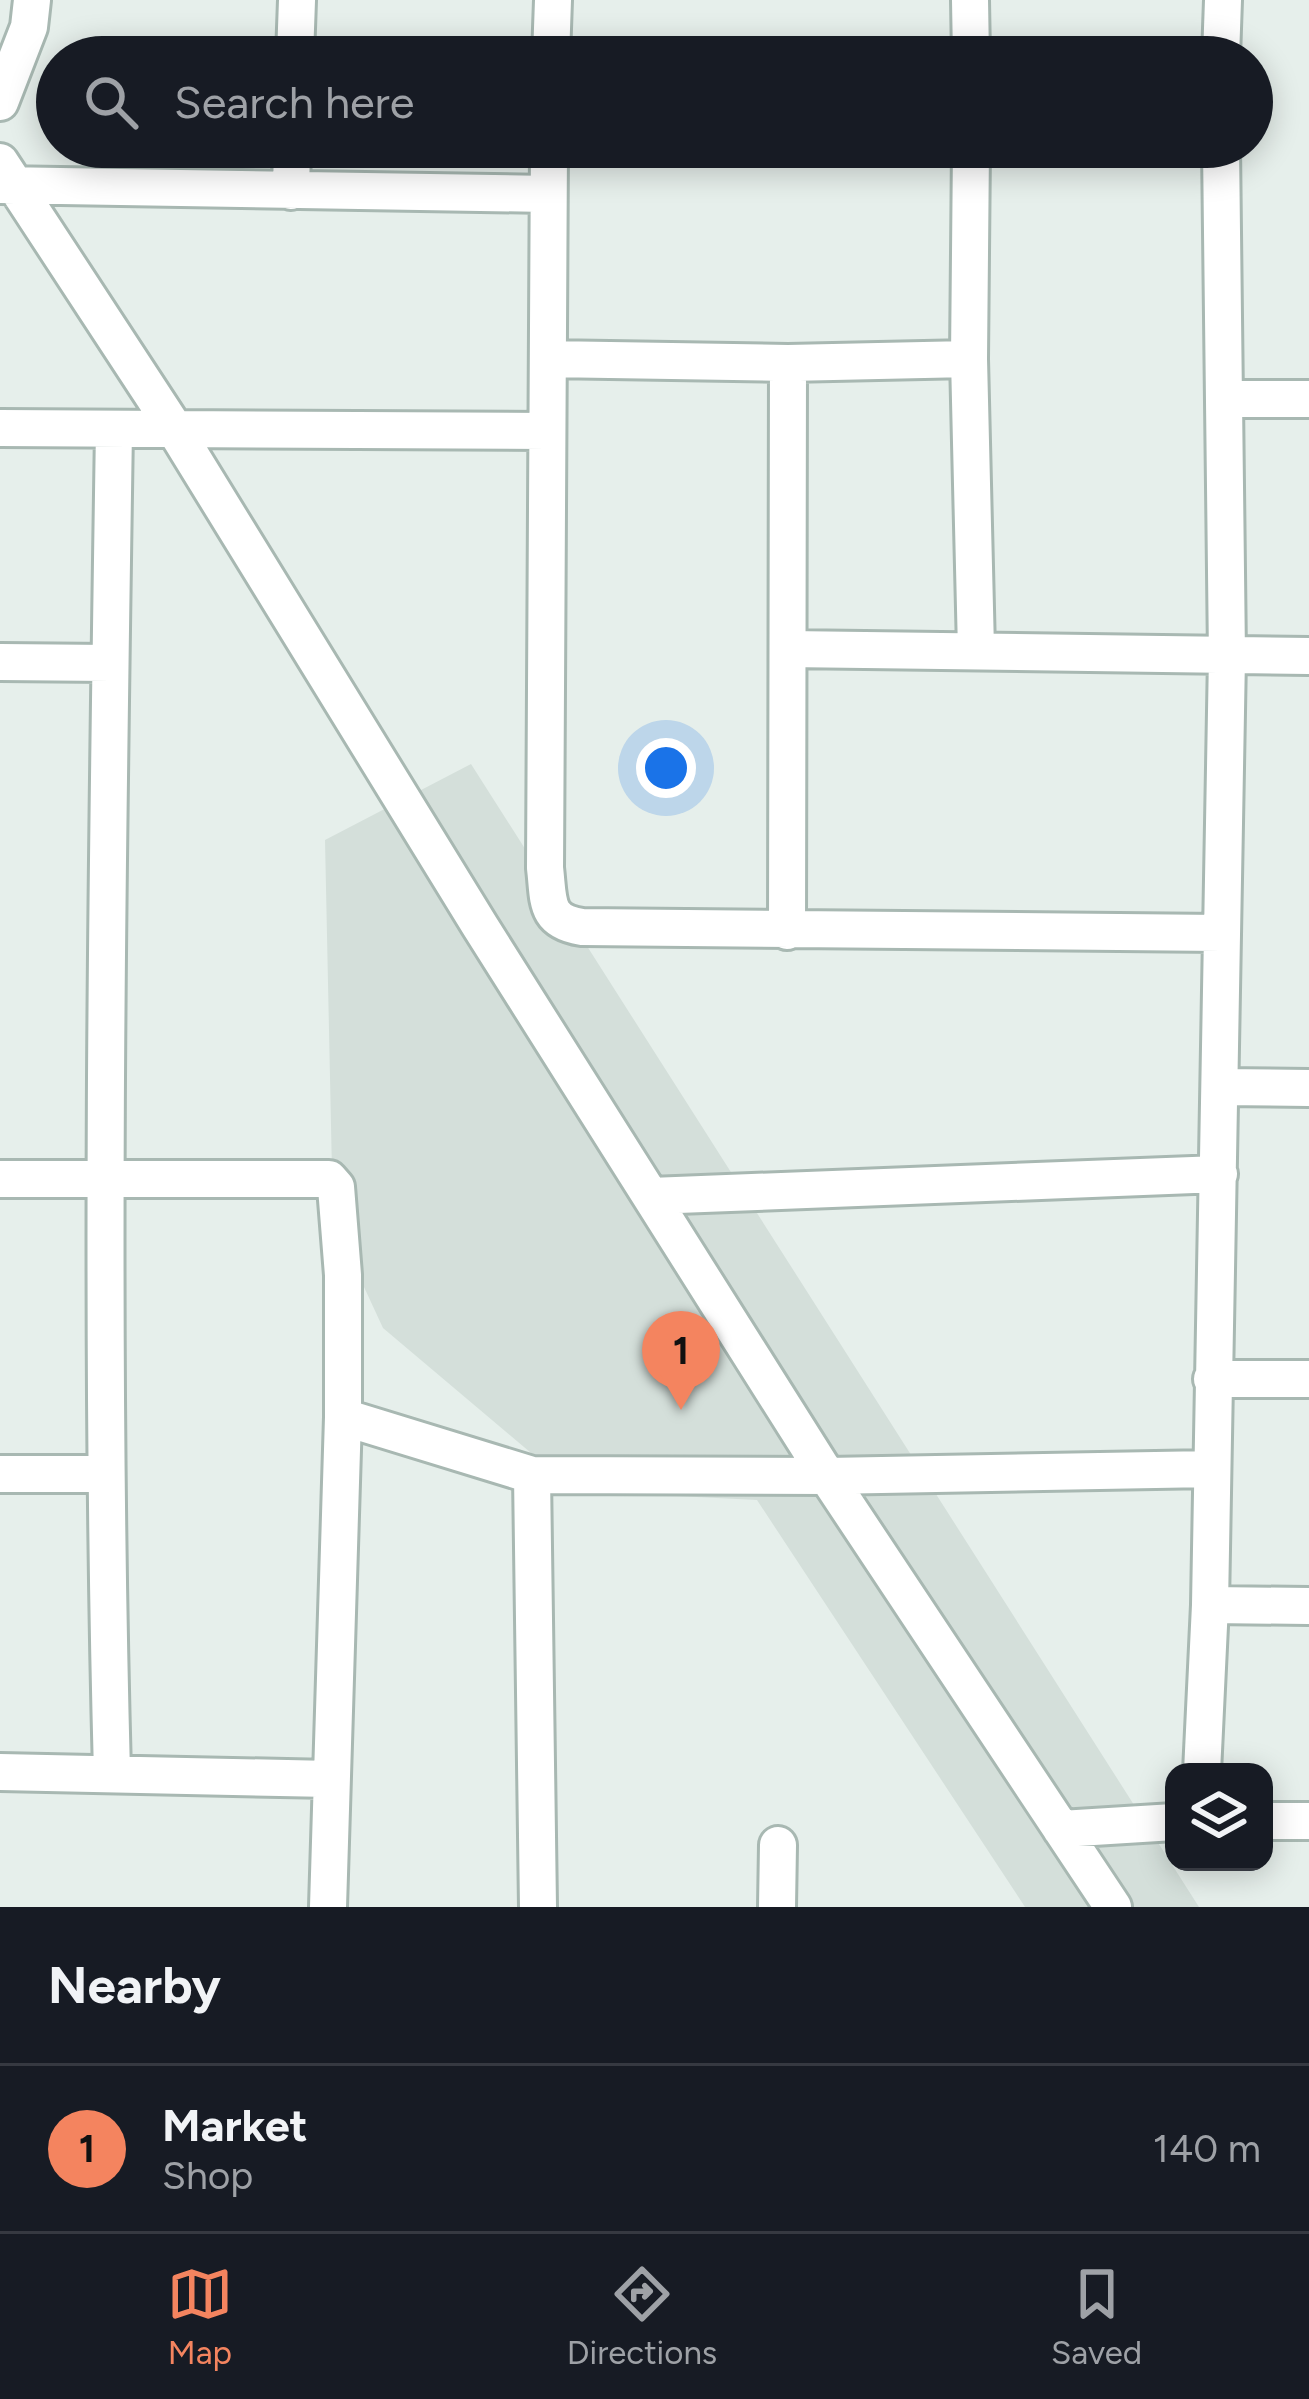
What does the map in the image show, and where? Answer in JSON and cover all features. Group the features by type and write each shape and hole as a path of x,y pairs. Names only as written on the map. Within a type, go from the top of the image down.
{"street":[{"path":"0,102 29,27 32,0"},
{"path":"296,36 297,0"},
{"path":"552,36 553,0"},
{"path":"970,0 971,36"},
{"path":"1221,36 1222,0"},
{"path":"291,191 292,168"},
{"path":"549,168 545,868 549,905 562,924 788,931 1221,933"},
{"path":"971,168 969,359 976,650"},
{"path":"1202,1763 1210,1605 1226,656 1221,168"},
{"path":"4,177 291,191 548,194"},
{"path":"4,177 174,428 827,1476 1113,1907"},
{"path":"548,359 788,363 969,359"},
{"path":"788,363 788,931"},
{"path":"1224,399 1309,399"},
{"path":"0,428 547,431"},
{"path":"112,1773 104,1474 104,1179 114,429"},
{"path":"788,649 1309,656"},
{"path":"0,662 110,663"},
{"path":"1220,1088 1309,1088"},
{"path":"651,1196 1219,1174"},
{"path":"0,1179 334,1182 344,1275 343,1417 328,1907"},
{"path":"1212,1379 1309,1379"},
{"path":"343,1417 532,1475 827,1476 1211,1469"},
{"path":"0,1474 104,1474"},
{"path":"532,1475 538,1907"},
{"path":"1210,1605 1309,1606"},
{"path":"0,1772 331,1779"},
{"path":"1273,1821 1309,1820"},
{"path":"1061,1829 1165,1823"},
{"path":"777,1907 778,1845"}],"shaded area":[{"path":"471,764 1165,1854 1165,1871 1176,1871 1199,1907 1025,1907 757,1500 576,1491 383,1328 333,1220 325,840"}],"place":[{"name":"Market","path":"681,1410"}]}
